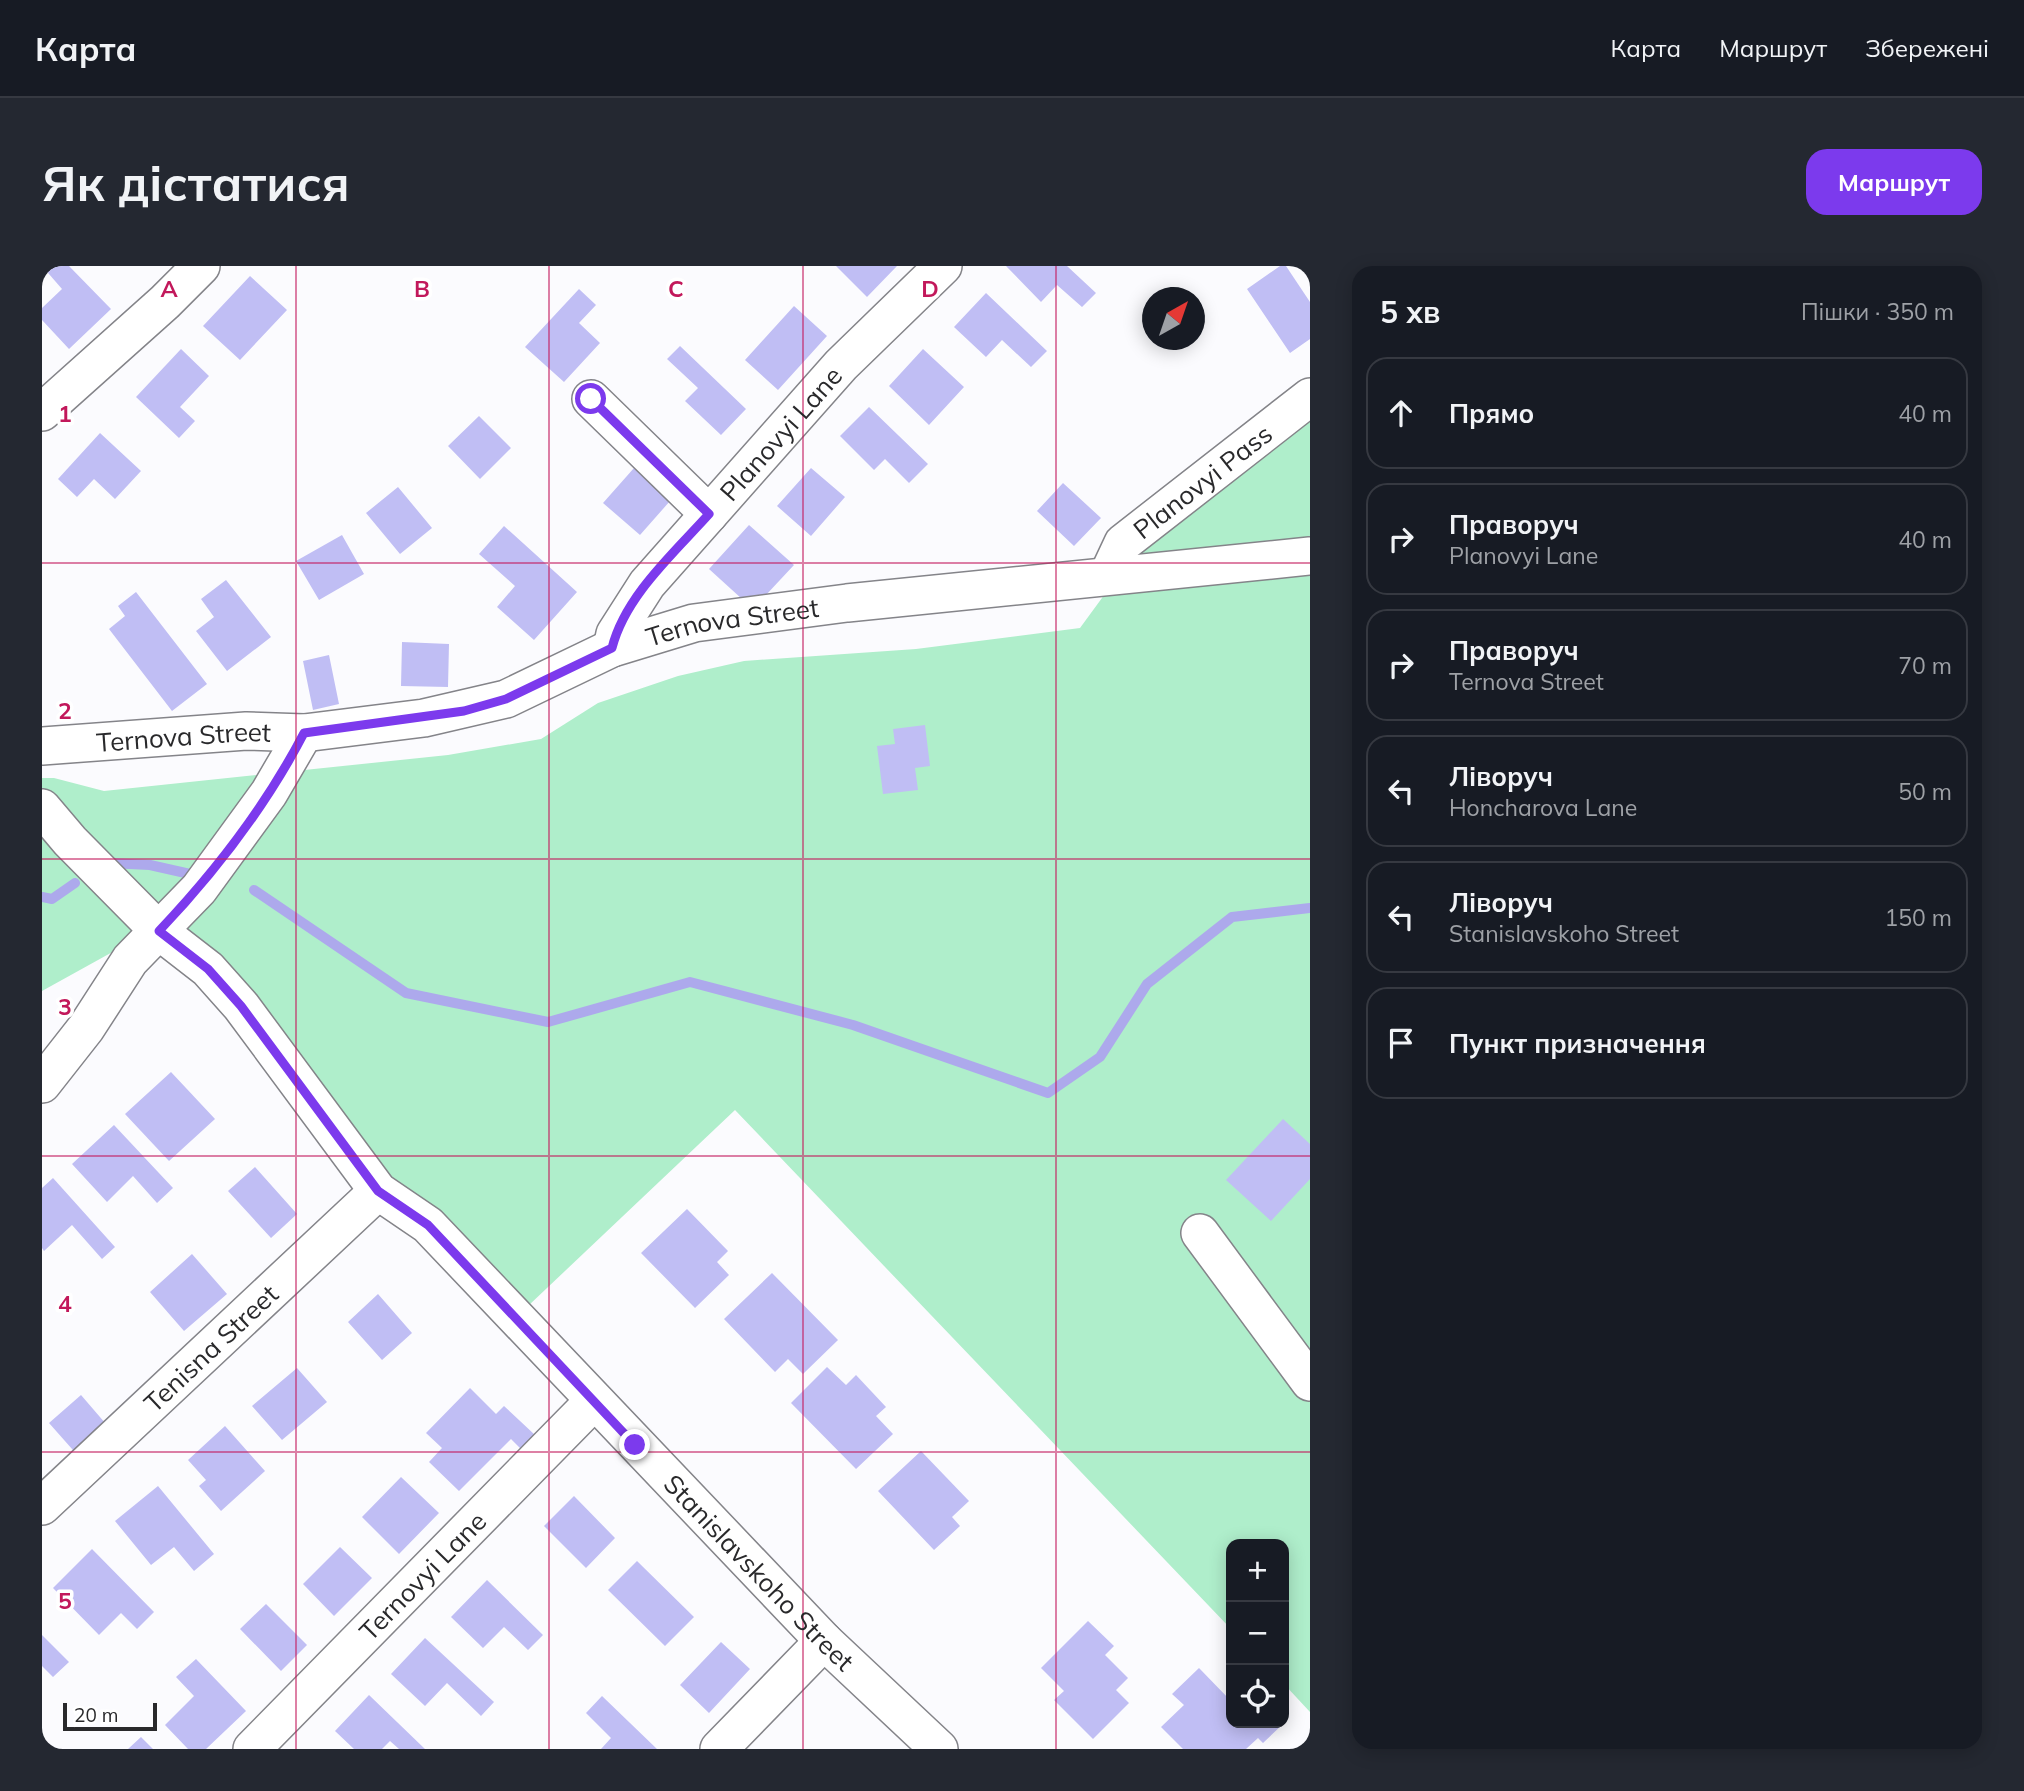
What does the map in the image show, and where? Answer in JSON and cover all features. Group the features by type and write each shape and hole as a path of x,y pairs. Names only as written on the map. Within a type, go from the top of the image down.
{"street":[{"path":"42,412 165,303 201,266"},
{"name":"Planovyi Lane","path":"612,648 615,634 646,584 841,365 943,266"},
{"name":"Planovyi Pass","path":"1108,575 1122,543 1310,397"},
{"path":"591,399 709,514"},
{"name":"Ternova Street","path":"42,746 246,731 304,733 464,711 506,699 612,648 694,623 847,603 1310,556"},
{"path":"42,1084 86,1028 130,960 199,889 288,764 304,733"},
{"name":"Stanislavskoho Street","path":"42,808 70,841 159,931 208,969 241,1006 378,1191 428,1225 593,1402 824,1641 939,1749"},
{"name":"Tenisna Street","path":"42,1506 378,1191"},
{"path":"1200,1233 1310,1382"},
{"name":"Ternovyi Lane","path":"253,1749 593,1402"},
{"path":"719,1749 824,1641"}],"green space":[{"path":"1310,413 1310,1712 1289,1689 1289,1539 1226,1539 1226,1624 735,1110 509,1324 188,942 145,934 42,991 42,778 54,778 104,791 448,755 541,739 598,703 678,676 744,661 916,649 1080,628 1132,557"}],"building":[{"path":"42,266 69,266 111,309 69,349 42,320 42,308 62,289"},
{"path":"836,266 897,266 867,297"},
{"path":"1006,266 1067,266 1096,293 1082,307 1057,285 1041,302"},
{"path":"1280,266 1286,266 1310,302 1310,339 1290,353 1247,289"},
{"path":"250,276 287,310 240,360 203,326"},
{"path":"579,289 596,305 579,323 600,343 564,382 525,347"},
{"path":"986,293 1047,351 1031,367 1002,340 986,357 954,327"},
{"path":"794,306 827,336 778,390 745,360"},
{"path":"680,346 746,409 721,435 685,401 698,388 667,359"},
{"path":"181,349 209,376 180,407 195,421 179,438 136,397"},
{"path":"923,349 964,387 929,425 889,386"},
{"path":"869,407 928,464 909,483 885,459 874,470 840,436"},
{"path":"479,416 511,448 480,479 448,446"},
{"path":"100,433 141,471 115,499 94,479 77,497 58,479"},
{"path":"634,468 670,501 640,535 603,503"},
{"path":"811,468 845,497 811,536 777,506"},
{"path":"1063,483 1101,518 1074,546 1037,511"},
{"path":"398,487 432,528 400,554 366,513"},
{"path":"749,525 794,565 753,609 709,569"},
{"path":"504,526 577,592 534,640 497,607 515,586 479,554"},
{"path":"342,535 364,574 319,600 296,561"},
{"path":"226,580 271,637 227,671 196,631 214,617 201,599"},
{"path":"136,592 207,684 172,711 109,629 125,616 118,606"},
{"path":"402,642 449,644 448,687 401,686"},
{"path":"329,655 339,704 313,710 303,661"},
{"path":"925,725 930,766 915,768 918,790 883,794 877,746 895,744 893,729"},
{"path":"171,1072 215,1119 169,1161 125,1114"},
{"path":"1283,1119 1310,1144 1310,1179 1271,1221 1226,1180"},
{"path":"114,1125 173,1188 157,1203 133,1176 107,1202 72,1164"},
{"path":"255,1167 297,1214 271,1238 228,1191"},
{"path":"53,1178 115,1247 102,1259 72,1225 44,1251 42,1248 42,1188"},
{"path":"687,1209 728,1251 717,1262 729,1275 695,1308 641,1253"},
{"path":"192,1254 227,1294 184,1331 150,1292"},
{"path":"772,1273 838,1340 803,1374 788,1359 775,1372 724,1319"},
{"path":"378,1294 412,1333 382,1360 348,1322"},
{"path":"827,1367 846,1385 856,1375 886,1407 876,1416 893,1434 856,1469 791,1403"},
{"path":"297,1368 327,1402 282,1440 252,1406"},
{"path":"470,1388 496,1414 504,1406 535,1435 521,1449 511,1439 459,1491 429,1462 442,1448 426,1433"},
{"path":"81,1395 112,1431 80,1458 49,1423"},
{"path":"225,1426 265,1471 221,1511 199,1486 206,1480 188,1460"},
{"path":"921,1451 969,1501 952,1517 960,1526 934,1550 878,1491"},
{"path":"401,1477 439,1513 399,1554 362,1517"},
{"path":"158,1486 214,1554 194,1571 174,1547 151,1565 115,1521"},
{"path":"574,1496 615,1538 586,1568 544,1526"},
{"path":"340,1547 372,1578 334,1616 303,1584"},
{"path":"92,1549 154,1612 137,1629 121,1613 99,1635 53,1588"},
{"path":"637,1561 694,1617 665,1646 608,1590"},
{"path":"487,1580 543,1635 528,1650 504,1627 483,1648 451,1617"},
{"path":"266,1604 307,1645 281,1671 240,1629"},
{"path":"1088,1621 1114,1646 1105,1655 1128,1678 1116,1690 1129,1703 1093,1739 1054,1700 1064,1691 1041,1668"},
{"path":"42,1635 69,1662 53,1677 42,1666"},
{"path":"425,1638 494,1702 481,1716 447,1683 425,1706 391,1674"},
{"path":"721,1642 750,1669 709,1713 680,1685"},
{"path":"196,1659 246,1711 206,1749 188,1749 165,1725 194,1696 176,1677"},
{"path":"1199,1668 1226,1696 1226,1728 1279,1728 1263,1743 1258,1738 1246,1749 1183,1749 1161,1727 1184,1705 1172,1694"},
{"path":"369,1695 425,1749 399,1749 390,1741 382,1749 354,1749 335,1731"},
{"path":"602,1696 657,1749 601,1749 611,1738 586,1713"},
{"path":"141,1737 153,1749 128,1749"}],"waterway":[{"path":"108,863 150,865 190,874"},
{"path":"42,897 52,899 75,883"},
{"path":"254,890 406,993 548,1022 690,982 853,1025 1048,1093 1100,1057 1147,984 1232,917 1310,908"}],"route":[{"path":"591,399 709,514 646,584 615,634 612,648 506,699 464,711 304,733 269,793 199,889 159,931 208,969 241,1006 378,1191 428,1225 635,1445"}]}
